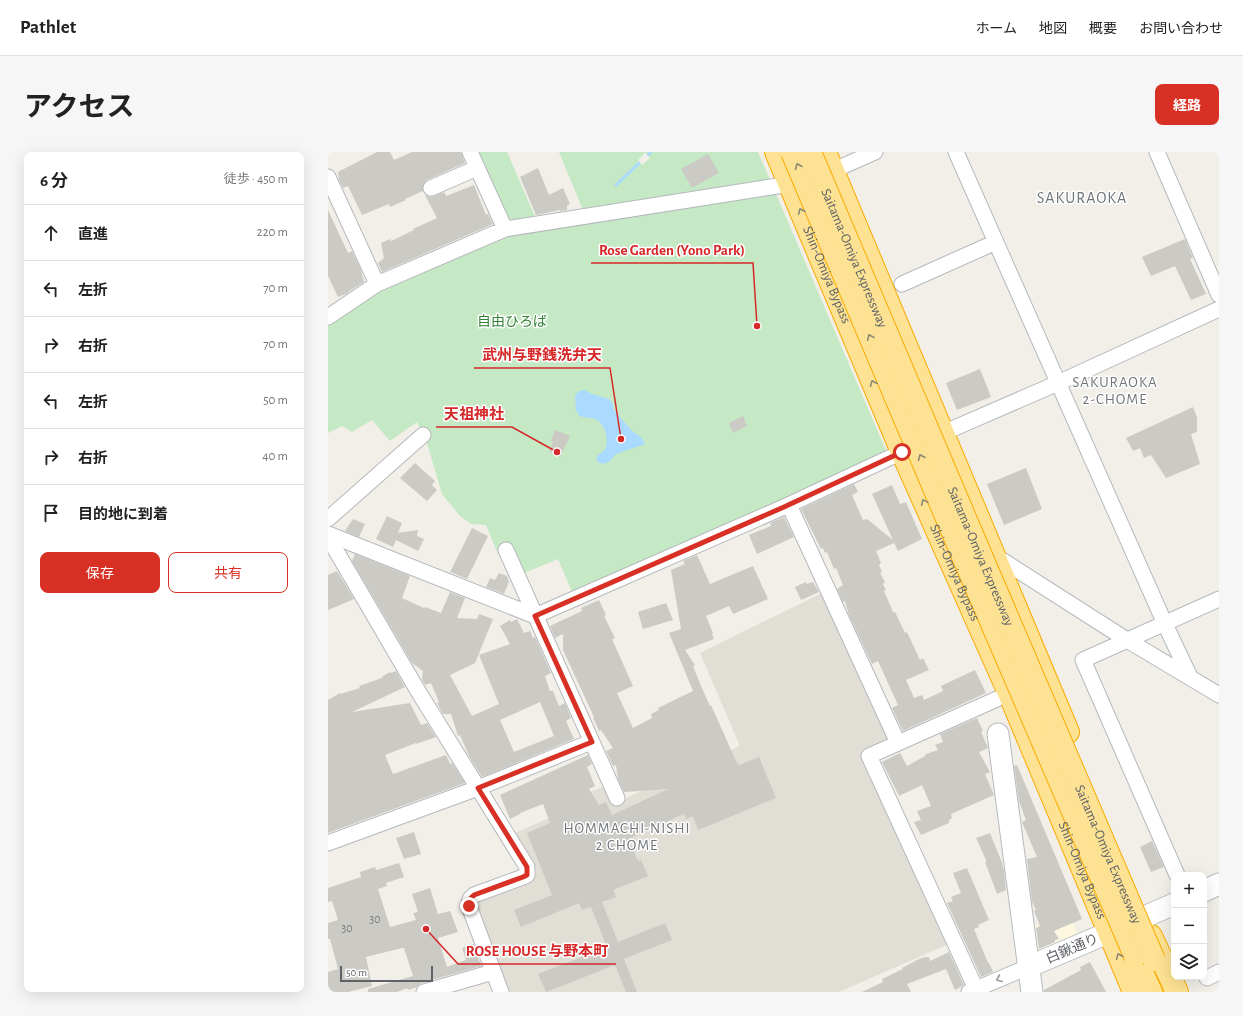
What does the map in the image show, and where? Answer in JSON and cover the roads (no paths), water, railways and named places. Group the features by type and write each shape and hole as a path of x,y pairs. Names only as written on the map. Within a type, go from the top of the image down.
{"highway":[{"name":"Shin-Omiya Bypass","path":"776,152 902,452 1009,693 1134,992"},
{"name":"Saitama-Omiya Expressway","path":"792,152 962,554 1145,958"},
{"name":"Saitama-Omiya Expressway","path":"810,152 977,546 1145,958"},
{"path":"829,161 1144,917 1177,992"},
{"path":"1145,958 1147,992"},
{"path":"1145,958 1151,992"},
{"path":"1145,958 1165,992"},
{"path":"1145,958 1170,992"}],"street":[{"path":"470,152 505,230"},
{"path":"829,161 875,152"},
{"path":"956,152 1165,624 1190,677"},
{"path":"1157,152 1219,294"},
{"path":"431,188 477,168"},
{"path":"328,177 377,284"},
{"path":"328,317 377,284 505,230 790,184"},
{"path":"902,284 996,242"},
{"path":"943,432 1058,383 1219,309"},
{"path":"328,519 423,436"},
{"path":"328,534 535,616 788,505 902,452"},
{"path":"788,505 898,743"},
{"path":"328,538 418,691 527,867 527,875 474,895 470,899 469,906 501,992"},
{"path":"506,550 617,798"},
{"path":"994,555 1127,640 1219,695"},
{"path":"1176,872 1083,660 1219,599"},
{"path":"973,990 870,756 997,698"},
{"path":"998,734 1032,992"},
{"path":"328,843 478,788 592,742"},
{"path":"1207,890 1219,884"},
{"name":"白鍬通り","path":"973,990 1171,905"},
{"path":"424,992 493,972"}],"water":[{"path":"649,152 653,152 616,187 614,185"},
{"path":"585,390 592,394 609,399 613,404 614,410 632,431 641,437 645,444 616,454 610,461 604,464 597,462 597,456 604,451 607,439 601,423 593,418 579,416 576,410 575,396 579,391"}],"place":[{"name":"Rose Garden (Yono Park)","path":"757,326"},
{"name":"武州与野銭洗弁天","path":"621,439"},
{"name":"天祖神社","path":"557,452"},
{"name":"ROSE HOUSE 与野本町","path":"426,929"}],"district":[{"name":"SAKURAOKA","path":"1082,197"},
{"name":"SAKURAOKA 2-CHOME","path":"1115,390"},
{"name":"HOMMACHI-NISHI 2 CHOME","path":"627,836"}],"park label":[{"name":"自由ひろば","path":"512,321"}]}
